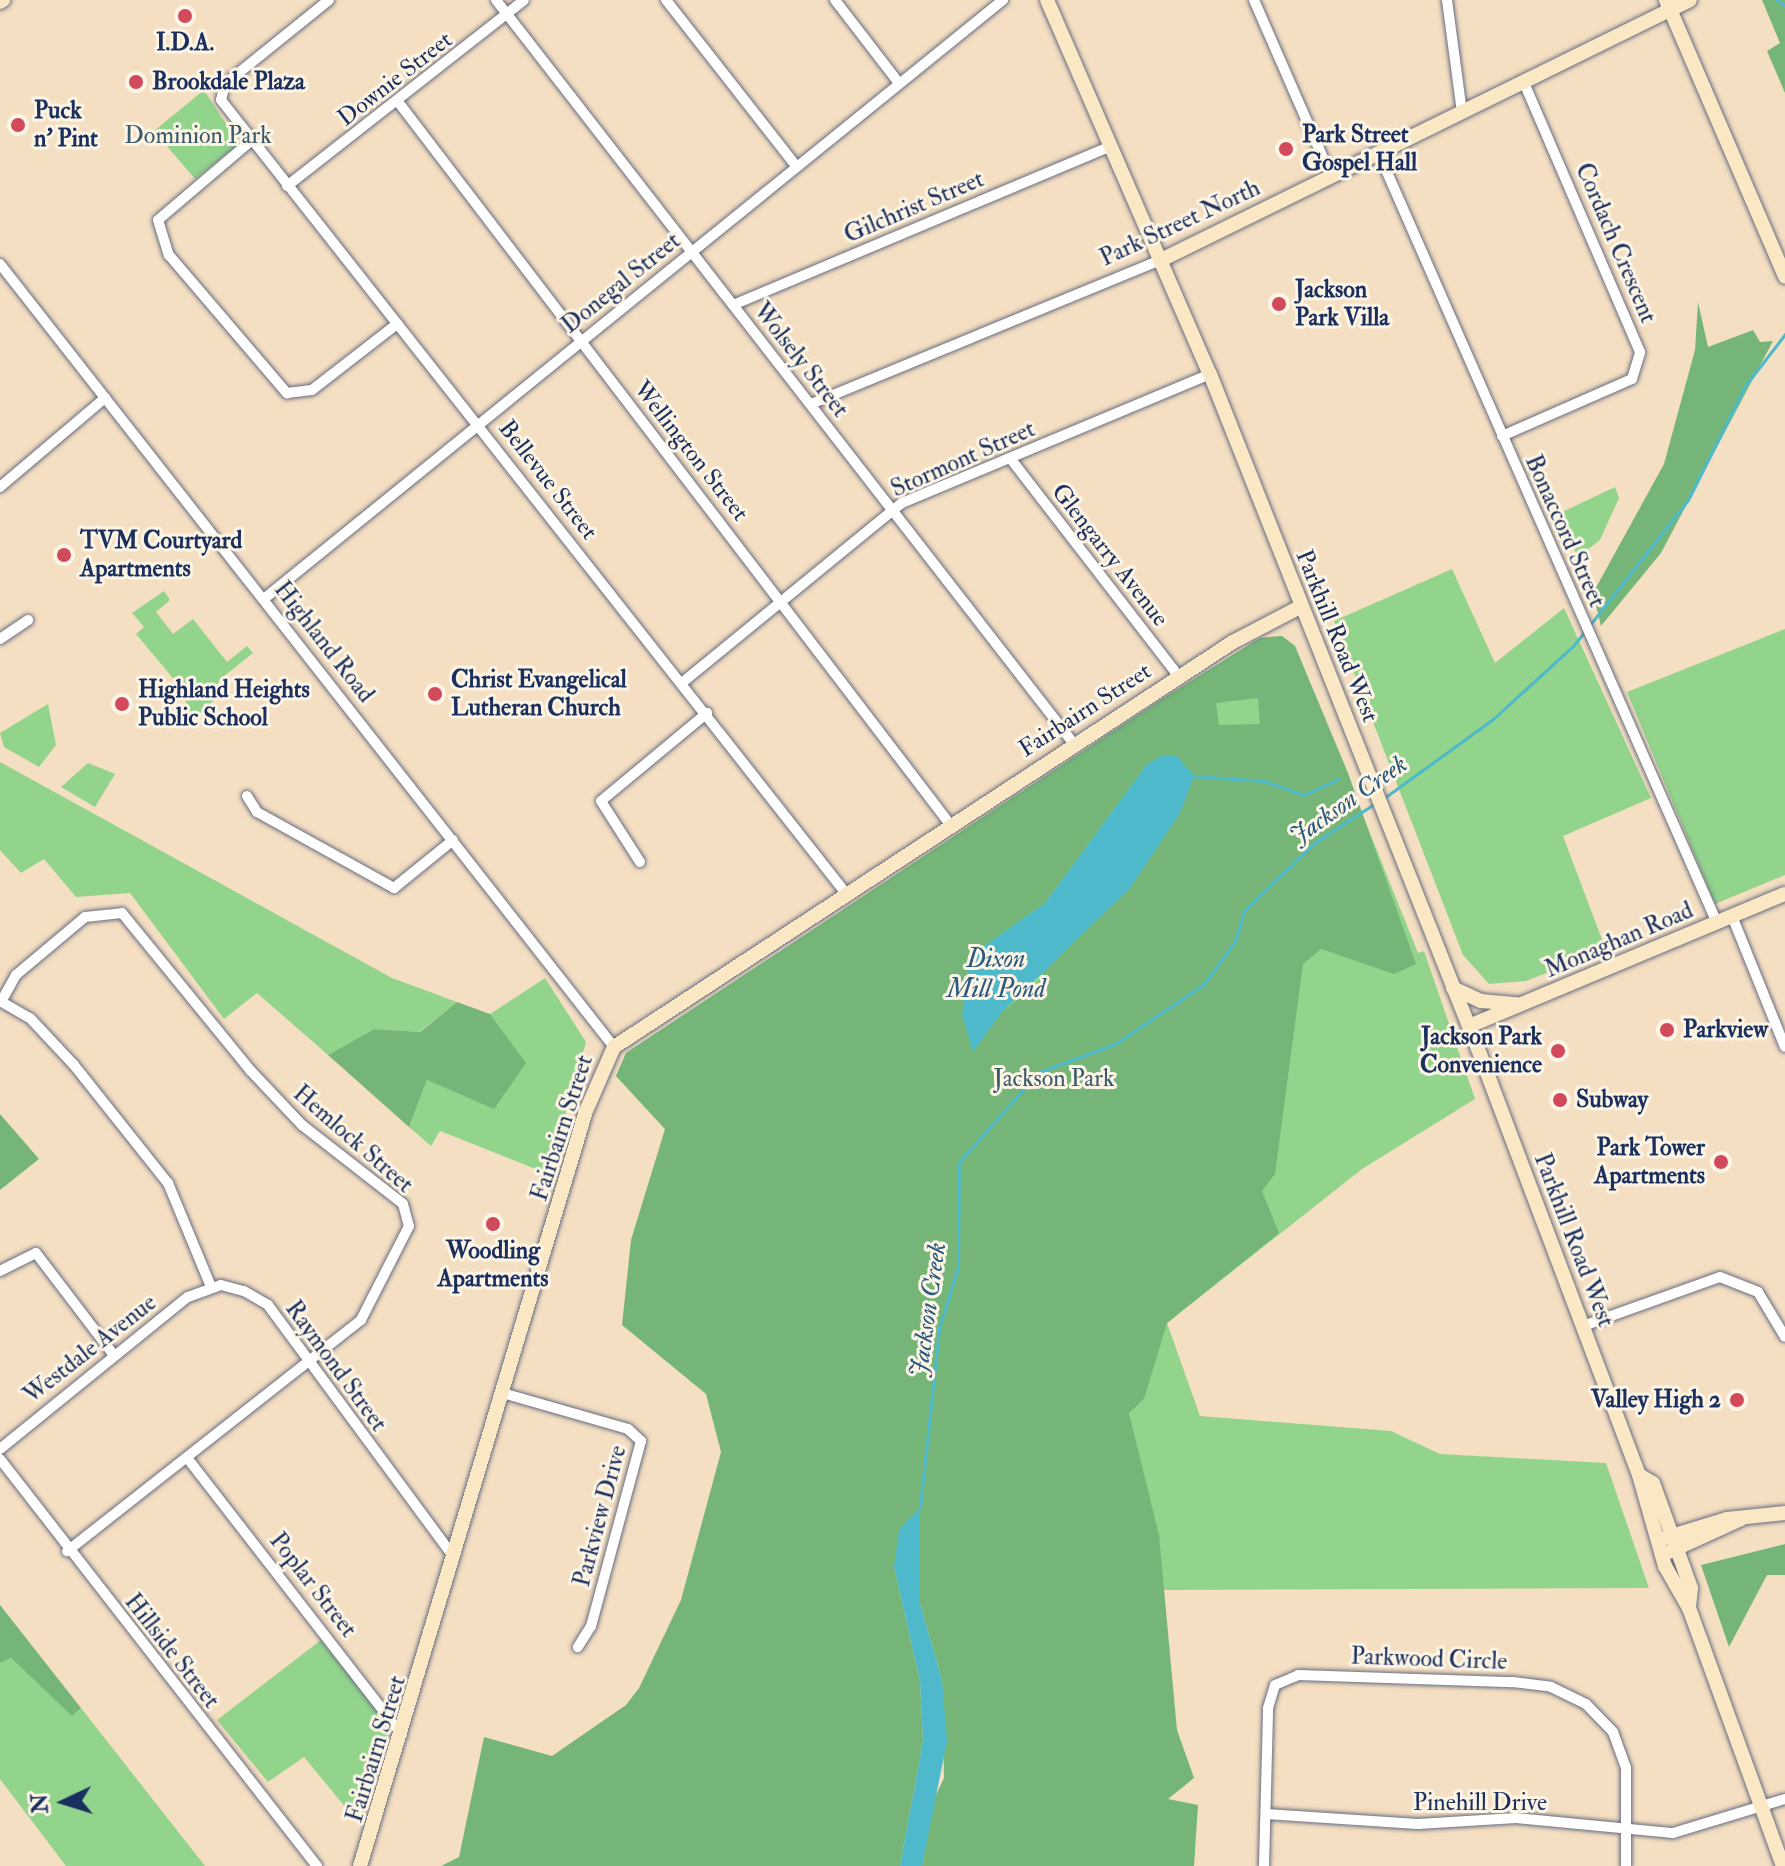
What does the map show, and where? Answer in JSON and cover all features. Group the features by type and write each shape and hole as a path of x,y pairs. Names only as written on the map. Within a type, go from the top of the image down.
{"main road":[{"name":"Parkhill Road West","path":"1047,0 1163,259 1469,1026 1639,1475 1658,1548 1689,1608 1783,1866"},
{"name":"Park Street North","path":"1163,259 1524,83 1668,5 1690,0"},
{"path":"1668,5 1785,276"},
{"name":"Fairbairn Street","path":"360,1866 403,1738 506,1394 586,1111 614,1047 949,823 1179,677 1300,607"},
{"name":"Monaghan Road","path":"1469,1026 1785,894"},
{"path":"1453,988 1481,1001 1521,1005"},
{"name":"Parkhill Road West","path":"1639,1475 1653,1483 1691,1588 1689,1608"},
{"path":"1658,1548 1741,1519 1785,1513"}],"street":[{"name":"Bellevue Street","path":"329,0 219,93 287,186 480,424 845,892"},
{"name":"Wolsely Street","path":"496,0 1074,744"},
{"name":"Downie Street","path":"287,186 399,103 524,0"},
{"path":"666,0 796,166"},
{"path":"835,0 899,83"},
{"name":"Donegal Street","path":"265,598 899,83 990,4 1003,0"},
{"path":"1254,0 1331,176"},
{"path":"1447,0 1462,112"},
{"name":"Cordach Crescent","path":"1502,436 1632,379 1640,352 1524,83"},
{"name":"Wellington Street","path":"399,103 583,339 949,823"},
{"path":"252,140 158,220 169,255 287,393 312,390 397,324"},
{"name":"Gilchrist Street","path":"733,305 1111,146"},
{"name":"Bonaccord Street","path":"1379,154 1717,923"},
{"name":"Park Street North","path":"811,404 1163,259"},
{"name":"Highland Road","path":"0,264 265,598 614,1047"},
{"name":"Stormont Street","path":"683,682 893,512 1010,458 1210,374"},
{"path":"0,487 105,398"},
{"name":"Glengarry Avenue","path":"1010,458 1179,677"},
{"path":"0,639 28,620"},
{"path":"640,862 601,801 707,713"},
{"path":"247,796 257,812 394,888 453,840"},
{"name":"Hemlock Street","path":"1,1001 16,975 85,917 122,913 281,1103 403,1204 409,1226 385,1282 361,1320 188,1459 67,1551"},
{"path":"1732,916 1785,1047"},
{"path":"1,1001 30,1018 74,1065 168,1183 211,1287"},
{"path":"0,1271 36,1253 113,1354"},
{"path":"1583,1326 1720,1277 1758,1292 1785,1337"},
{"name":"Westdale Avenue","path":"0,1449 113,1354 211,1287"},
{"name":"Raymond Street","path":"211,1287 244,1291 268,1305 455,1559"},
{"name":"Parkview Drive","path":"506,1394 628,1429 641,1441 591,1626 578,1647"},
{"name":"Hillside Street","path":"0,1459 67,1551 317,1866"},
{"name":"Poplar Street","path":"188,1459 403,1738"},
{"name":"Parkwood Circle","path":"1264,1866 1275,1685 1298,1675 1513,1682 1563,1692 1613,1732 1626,1768 1629,1831 1626,1866"},
{"name":"Pinehill Drive","path":"1266,1814 1418,1824 1516,1818 1629,1831 1707,1828 1785,1799"}],"green space":[{"path":"1762,0 1785,0 1785,93 1767,51 1780,43"},
{"name":"Dominion Park","path":"204,90 239,144 195,179 154,131"},
{"path":"1698,302 1708,347 1753,330 1760,342 1773,341 1661,553 1601,626 1593,593 1664,464 1695,350"},
{"path":"1615,487 1619,498 1600,540 1578,557 1558,514"},
{"path":"1452,569 1495,663 1564,608 1651,798 1563,836 1606,950 1526,981 1489,984 1463,955 1334,621"},
{"path":"164,591 170,600 156,612 173,634 193,619 227,662 247,646 253,653 219,680 216,698 194,720 177,683 136,634 144,627 132,613"},
{"path":"1785,629 1785,875 1715,904 1627,692"},
{"name":"Jackson Park","path":"1282,636 1295,646 1418,953 1424,951 1475,1099 1362,1169 1167,1323 1200,1416 1391,1431 1440,1454 1606,1463 1649,1588 1164,1590 1129,1413 665,1129 616,1076 626,1053 1162,699 1260,638"},
{"path":"1282,636 1295,646 1348,773 1416,964 1394,974 1321,949 1303,964 1275,1174 1262,1191 1279,1233 1167,1323 1144,1399 1129,1413 1159,1535 1177,1730 1194,1778 1168,1799 1198,1805 1194,1866 922,1866 931,1805 944,1778 942,1680 920,1604 920,1508 894,1567 920,1681 923,1741 900,1866 441,1866 459,1857 484,1737 552,1756 626,1705 639,1688 681,1600 721,1452 706,1394 622,1325 631,1240 665,1129 616,1076 626,1053 1162,699 1260,638","holes":["1258,698 1260,724 1219,725 1216,703","1147,764 1038,982 1001,1013 970,956 1045,903"]},
{"path":"48,704 56,745 39,767 4,747 0,733"},
{"path":"0,762 392,978 457,1002 419,1032 374,1029 328,1055 257,993 224,1019 130,893 76,897 44,859 21,873 0,850"},
{"path":"88,763 115,774 95,807 61,787"},
{"path":"545,978 586,1042 548,1174 440,1131 431,1146 409,1127 427,1080 493,1108 525,1063 490,1014"},
{"path":"457,1002 490,1014 526,1063 494,1109 427,1080 409,1127 328,1055 374,1029 420,1032"},
{"path":"0,1114 39,1159 0,1190"},
{"path":"1785,1544 1785,1575 1767,1575 1729,1647 1701,1565"},
{"path":"0,1605 81,1708 72,1716 11,1658 0,1663"},
{"path":"321,1640 390,1727 360,1825 304,1757 268,1782 217,1720"},
{"path":"11,1658 72,1715 81,1708 205,1866 66,1866 0,1779 0,1663"}],"water":[{"name":"Dixon Mill Pond","path":"1163,755 1177,756 1194,776 1180,813 1130,888 1001,1013 973,1052 962,1015 970,956 1045,903 1147,764"},
{"path":"920,1507 920,1604 942,1680 947,1741 922,1866 900,1866 923,1741 920,1681 894,1567 899,1530"}],"waterway":[{"name":"Jackson Creek","path":"1777,0 1785,6"},
{"name":"Jackson Creek","path":"1384,798 1493,719 1574,645 1688,500 1745,386 1785,334"},
{"path":"1194,776 1264,781 1304,795 1338,779"},
{"name":"Jackson Creek","path":"920,1507 939,1328 958,1267 959,1162 1039,1072 1115,1044 1204,984 1235,941 1244,911 1314,843 1374,804"}],"place":[{"name":"I.D.A.","path":"185,16"},
{"name":"Brookdale Plaza","path":"136,82"},
{"name":"Puck n' Pint","path":"18,125"},
{"name":"Park Street Gospel Hall","path":"1286,149"},
{"name":"Jackson Park Villa","path":"1279,304"},
{"name":"TVM Courtyard Apartments","path":"64,555"},
{"name":"Christ Evangelical Lutheran Church","path":"435,694"},
{"name":"Highland Heights Public School","path":"122,704"},
{"name":"Parkview","path":"1667,1030"},
{"name":"Jackson Park Convenience","path":"1558,1051"},
{"name":"Subway","path":"1560,1100"},
{"name":"Park Tower Apartments","path":"1721,1162"},
{"name":"Woodling Apartments","path":"493,1224"},
{"name":"Valley High 2","path":"1737,1400"}]}
